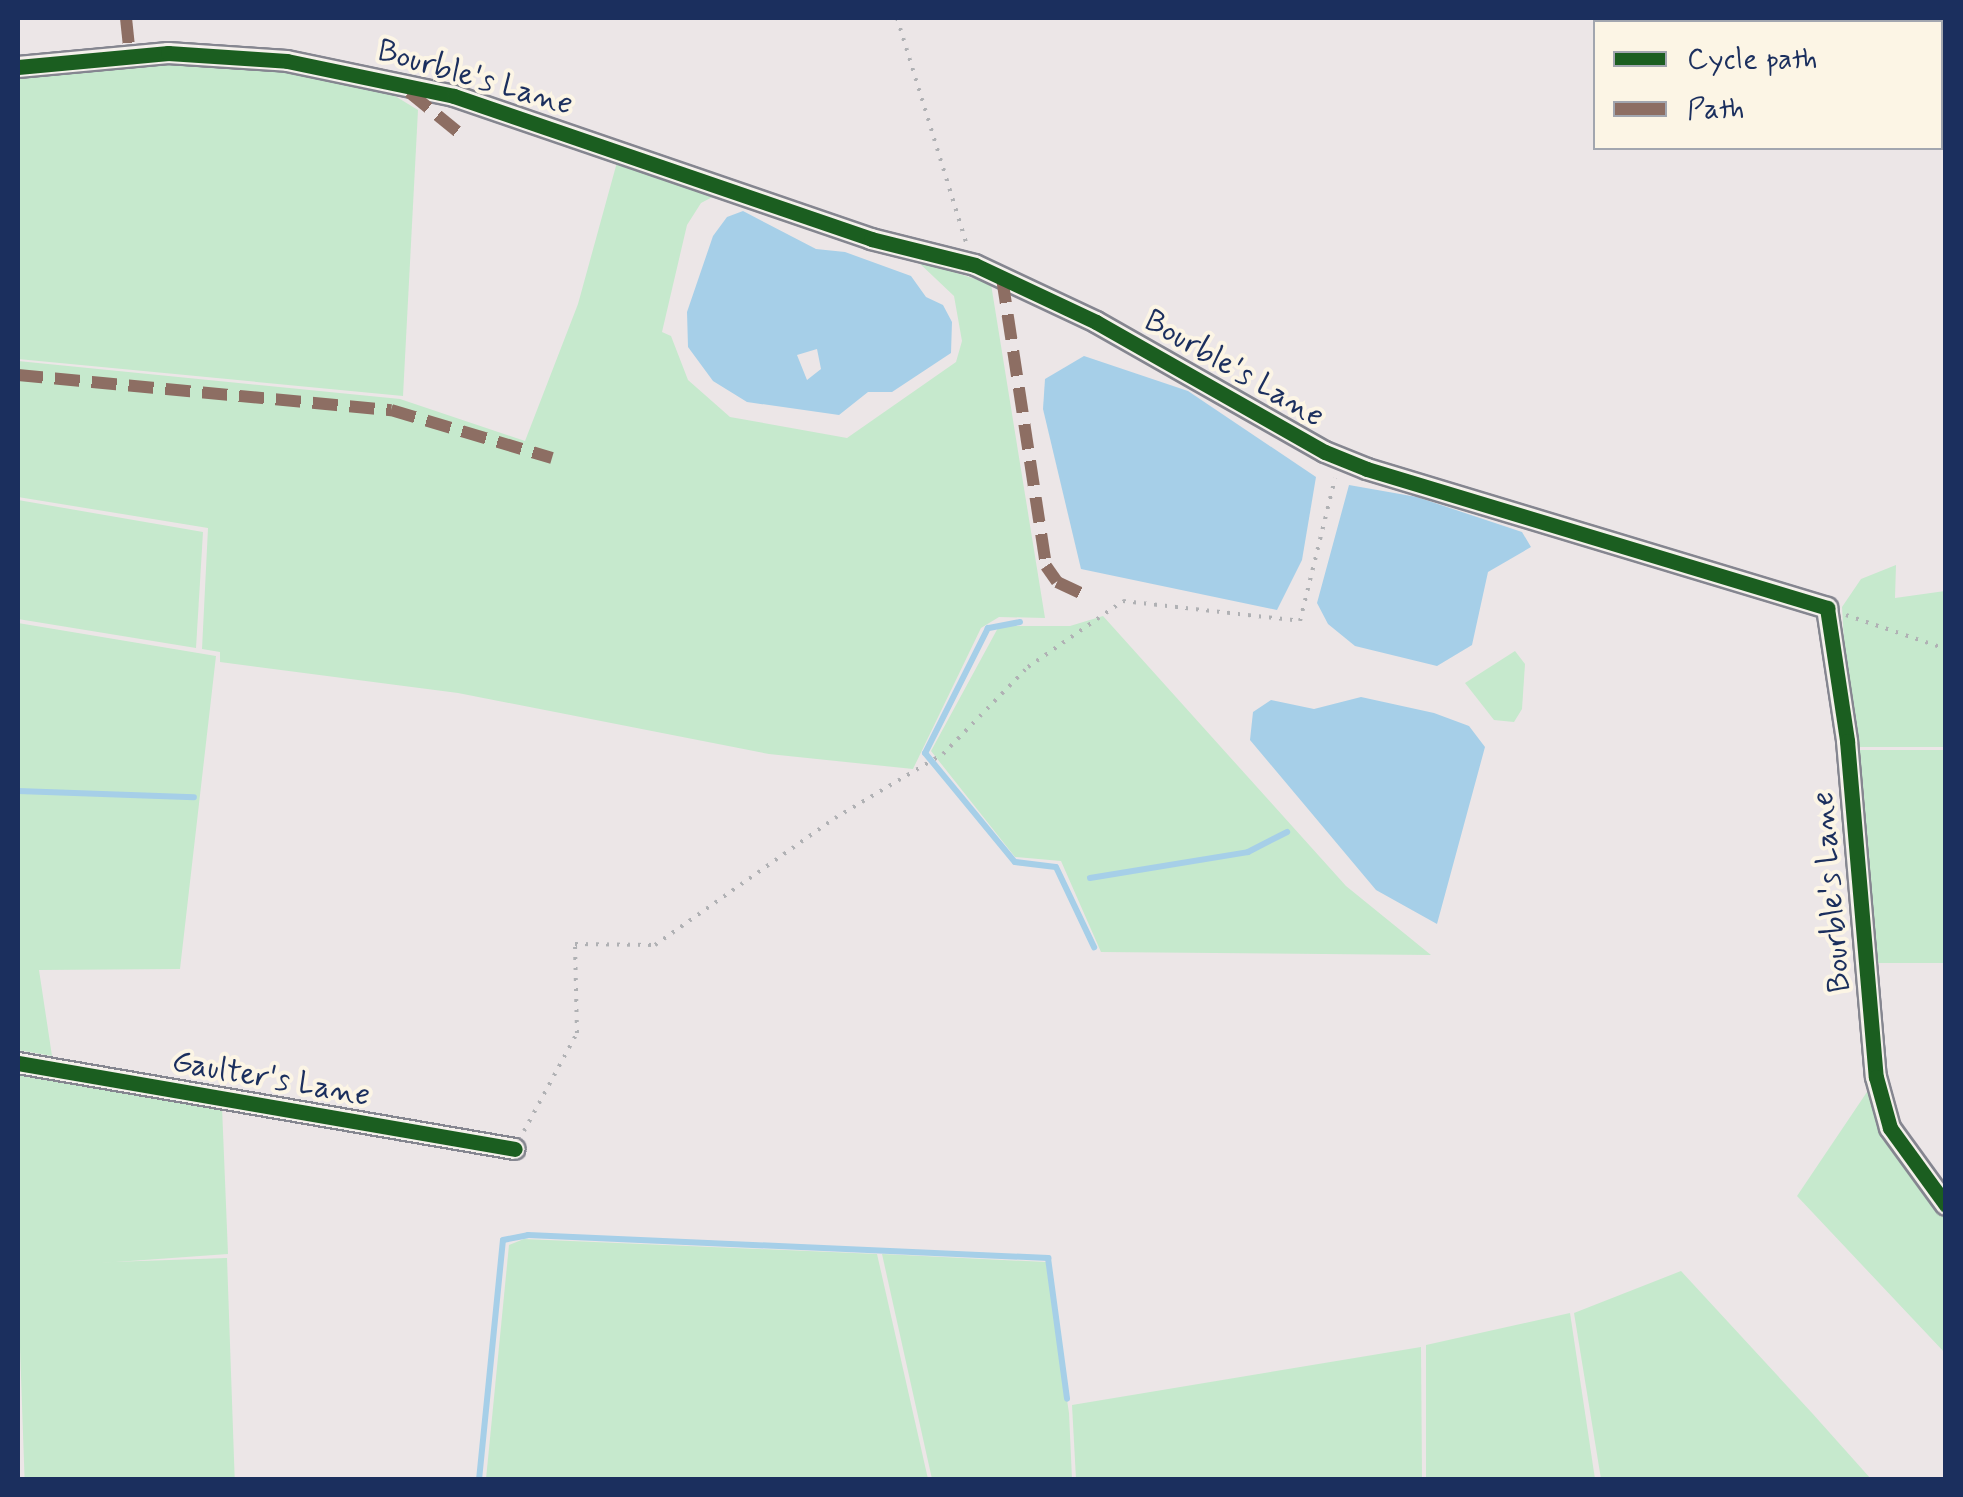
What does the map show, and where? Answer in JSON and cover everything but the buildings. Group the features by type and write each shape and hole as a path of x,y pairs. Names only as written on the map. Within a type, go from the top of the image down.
{"street":[{"name":"Bourble's Lane","path":"18,67 168,53 288,61 371,76 649,160 871,239 975,266 1096,322 1340,458 1827,608 1847,742 1876,1078 1890,1128 1946,1205"},
{"name":"Gaulter's Lane","path":"18,1063 515,1148"}],"path":[{"path":"897,18 975,266"},
{"path":"515,1148 578,1033 575,944 656,945 835,818 938,758 1028,666 1123,601 1300,622 1340,458"},
{"path":"1827,608 1946,649"}],"green space":[{"path":"152,57 290,68 377,85 418,110 403,396 18,359 18,71"},
{"path":"619,155 722,192 701,203 687,225 662,332 671,336 688,380 730,417 847,438 956,362 962,341 954,296 916,260 991,284 1045,618 999,617 981,628 913,769 769,754 458,693 220,662 220,652 202,649 208,528 18,497 18,361 400,399 525,441 578,304"},
{"path":"18,500 203,532 196,648 18,619"},
{"path":"1896,565 1895,598 1945,591 1945,747 1850,747 1842,607 1861,579"},
{"path":"1103,616 1346,886 1431,955 1101,952 1061,861 1015,857 931,751 999,626 1070,626"},
{"path":"18,623 216,656 180,969 39,970 52,1056 18,1050"},
{"path":"1515,651 1525,664 1522,709 1514,722 1494,720 1465,683"},
{"path":"1850,750 1945,750 1945,963 1872,963"},
{"path":"18,1067 222,1107 228,1254 18,1269"},
{"path":"1869,1089 1885,1139 1945,1216 1945,1353 1797,1196"},
{"path":"524,1239 877,1254 928,1479 486,1479 509,1245"},
{"path":"882,1254 1046,1262 1069,1413 1072,1479 932,1479"},
{"path":"227,1258 235,1479 25,1480 18,1265"},
{"path":"1681,1271 1871,1479 1601,1479 1574,1313"},
{"path":"1570,1313 1595,1479 1426,1479 1426,1345"},
{"path":"1421,1347 1422,1479 1076,1479 1072,1405"}],"water":[{"path":"743,211 816,249 845,252 911,276 926,297 943,305 952,322 951,353 892,392 868,392 839,415 747,402 713,381 688,347 687,312 713,236 727,217","holes":["817,349 821,369 807,380 797,355"]},
{"path":"1084,356 1188,391 1316,477 1302,560 1277,610 1081,569 1043,409 1045,379"},
{"path":"1349,485 1417,497 1522,532 1531,547 1488,572 1472,645 1437,666 1355,646 1328,624 1317,603"},
{"path":"1361,697 1434,713 1469,726 1485,747 1437,924 1376,890 1250,740 1253,712 1271,700 1314,709"}],"waterway":[{"path":"1020,622 988,628 925,753 1015,862 1056,867 1094,947"},
{"path":"18,791 194,797"},
{"path":"1090,878 1248,852 1287,832"},
{"path":"479,1480 503,1240 528,1235 1048,1258 1067,1399"}],"marked path":[{"path":"126,18 130,57"},
{"path":"409,92 458,132"},
{"path":"1002,278 1046,566 1057,582 1087,596"},
{"path":"18,375 391,410 552,458"}],"cycle path":[{"path":"18,67 168,53 287,61 454,96 871,239 975,265 1096,322 1325,452 1367,469 1827,608 1847,741 1876,1077 1890,1128 1946,1205"},
{"path":"18,1063 515,1149"}]}
